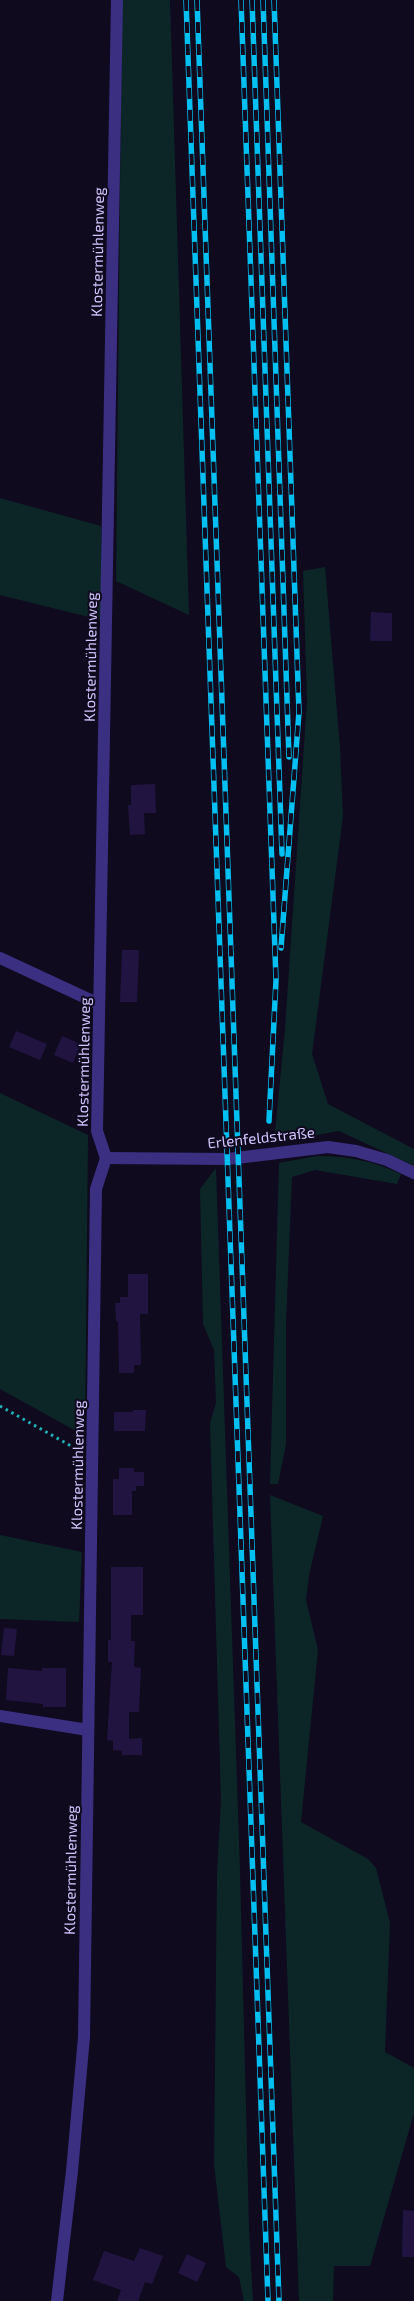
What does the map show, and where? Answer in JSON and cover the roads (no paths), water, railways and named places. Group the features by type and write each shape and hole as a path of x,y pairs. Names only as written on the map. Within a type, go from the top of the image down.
{"street":[{"name":"Klostermühlenweg","path":"57,2301 72,2171 84,2037 94,1459 96,1189 106,1158 97,1131 117,0"},
{"path":"0,958 99,1004"},
{"name":"Erlenfeldstraße","path":"106,1158 228,1159 328,1147 363,1153 387,1160 414,1173"},
{"path":"0,1716 88,1730"}],"railway":[{"path":"186,0 268,2301"},
{"path":"197,0 279,2301"},
{"path":"241,0 276,980 269,1121"},
{"path":"252,0 282,854"},
{"path":"263,0 289,757"},
{"path":"274,0 299,712 281,948"}]}
